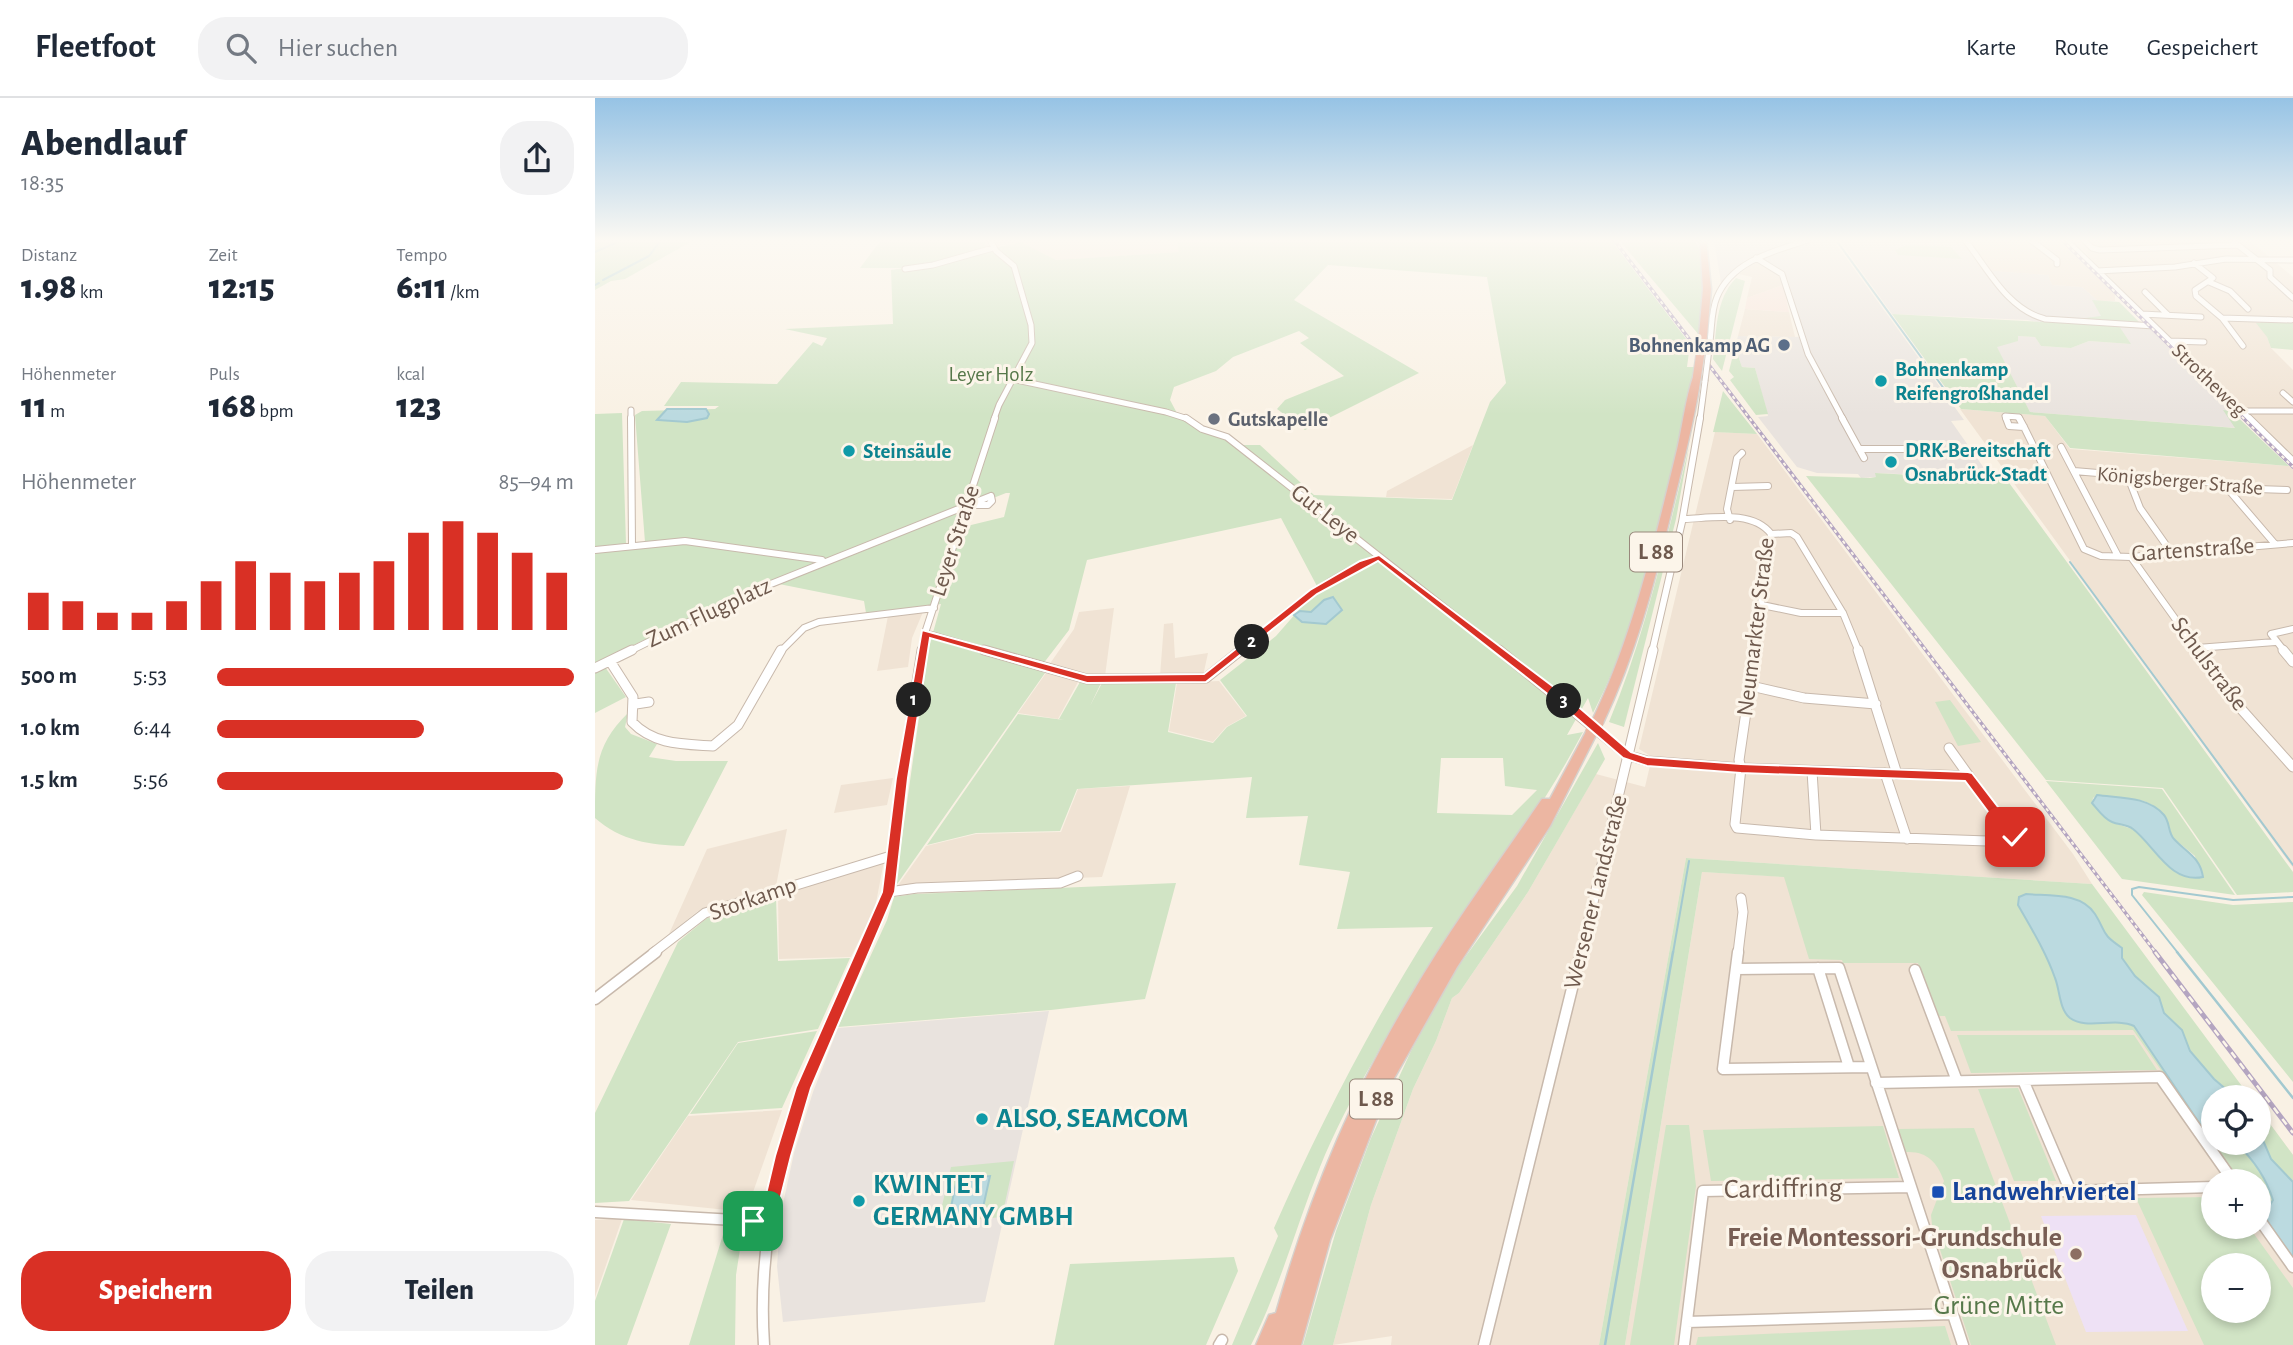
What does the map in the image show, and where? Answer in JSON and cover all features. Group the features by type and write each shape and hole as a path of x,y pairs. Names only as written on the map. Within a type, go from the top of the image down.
{"highway":[{"name":"L 88","path":"1291,1345 1330,1215 1382,1084 1452,962 1545,822 1616,683 1636,625 1701,378 1707,338 1707,298"},
{"name":"L 88","path":"1277,1345 1294,1283 1332,1173 1387,1054 1443,956 1580,752"},
{"path":"1266,1345 1294,1283"}],"street":[{"name":"Leyer Straße","path":"764,1345 761,1299 768,1218 783,1156 804,1087 889,892 902,778 925,633 999,405 1032,343 1031,325 1023,298"},
{"path":"1707,338 1717,298"},
{"path":"1790,298 1808,354 1864,458"},
{"path":"2012,298 2028,315 2045,319 2154,326"},
{"name":"Strotheweg","path":"2125,298 2293,461"},
{"path":"2150,298 2168,315"},
{"path":"2202,298 2223,318 2243,346"},
{"path":"2237,298 2248,309"},
{"path":"2142,314 2201,317"},
{"path":"2223,318 2291,320"},
{"path":"2169,341 2206,345 2199,335"},
{"name":"Wersener Landstraße","path":"1484,1345 1685,519 1696,453 1701,378"},
{"name":"Gut Leye","path":"1016,380 1185,417 1202,429 1225,436 1563,700 1627,755"},
{"path":"2283,393 2293,402"},
{"path":"631,410 632,546"},
{"path":"2242,411 2293,411"},
{"name":"Gartenstraße","path":"2024,428 2084,549 2094,555 2131,557 2293,543"},
{"path":"2061,447 2118,556"},
{"path":"1859,449 1904,449"},
{"path":"1730,520 1727,509 1737,458 1742,453"},
{"name":"Königsberger Straße","path":"2074,471 2127,478 2216,483 2227,488 2287,490"},
{"path":"2127,478 2140,508 2171,552"},
{"path":"1732,487 1768,486"},
{"path":"2227,488 2275,544"},
{"name":"Zum Flugplatz","path":"595,668 723,604 968,506"},
{"name":"Neumarkter Straße","path":"1685,519 1755,521 1766,526 1771,534 1751,686 1738,760 1741,768 1735,824 1737,828 1817,835"},
{"path":"1771,534 1791,533 1797,537 1843,613 1861,656 1897,774"},
{"name":"Zum Flugplatz","path":"595,550 685,541 825,561"},
{"name":"Schulstraße","path":"2131,557 2234,701 2293,767"},
{"path":"925,633 1087,679 1206,678 1313,592 1364,563 1379,558"},
{"path":"1762,605 1801,613 1843,613"},
{"path":"633,701 632,722 644,733 662,742 713,746 736,728 786,645 802,628 819,622 934,608"},
{"path":"2293,629 2271,634 2293,662"},
{"path":"2197,648 2275,642"},
{"path":"610,661 633,701 636,704 649,702"},
{"path":"1751,686 1804,698 1876,704"},
{"path":"1812,771 1817,835 2016,842 1949,748"},
{"path":"1627,755 1647,761 1741,768 1968,776"},
{"path":"1885,773 1907,839"},
{"name":"Storkamp","path":"595,999 705,913 894,855"},
{"path":"889,892 918,888 1060,883 1078,876"},
{"path":"1741,898 1743,912 1723,1069 1871,1067"},
{"path":"1818,968 1849,1067"},
{"path":"1736,969 1839,968 1963,1345"},
{"path":"1915,970 1957,1081"},
{"path":"1876,1083 2160,1077 2225,1169"},
{"path":"2023,1080 2070,1190"},
{"name":"Cardiffring","path":"1683,1345 1703,1191 1911,1187"},
{"path":"2029,1192 2201,1187"},
{"path":"595,1212 753,1221 768,1218"},
{"path":"2271,1236 2293,1268"},
{"path":"1687,1322 1952,1314"}],"shaded area":[{"path":"1747,298 1786,298 1789,312 1745,309"},
{"path":"1793,298 1875,298 1964,420 1951,421 1991,478 1876,473 1877,477 1861,478 1858,474 1817,473 1797,467 1758,417 1768,416 1755,368 1742,367 1735,347 1738,336 1804,337"},
{"path":"1881,298 2095,298 2098,301 2119,302 2145,328 2149,328 2250,429 2030,412 1996,346 2017,341 2018,336 2035,337 2041,346 2071,348 2089,341 2131,344 2028,320 1892,314"},
{"path":"2095,298 2115,298 2115,301 2098,301"},
{"path":"2129,298 2293,298 2293,321 2262,323 2271,348 2293,370 2293,458"},
{"path":"1745,309 1789,312 1795,337 1738,336"},
{"path":"1960,409 2045,416 2070,449 2289,466 2293,469 2293,868"},
{"path":"1715,432 1757,434 2073,854 2092,884 1686,858 1599,1345 1391,1345 1392,1336 1333,1345 1371,1205 1413,1089 1436,1041 1452,998 1459,993 1528,892 1596,774 1645,787 1652,757 1639,749"},
{"path":"1473,445 1452,499 1386,497 1387,491"},
{"path":"1114,608 1105,676 1088,675 1049,665 1074,629 1079,612"},
{"path":"923,612 912,638 908,667 877,671 888,616"},
{"path":"1173,623 1175,658 1208,653 1203,676 1160,676 1164,624"},
{"path":"1046,673 1078,682 1058,719 1018,713"},
{"path":"1219,681 1246,716 1226,727 1213,742 1169,731 1177,683"},
{"path":"893,778 887,805 834,813 841,785"},
{"path":"1130,786 1102,877 919,884 896,888 926,846 976,834 1061,832 1078,789"},
{"path":"787,829 776,886 698,911 669,934 707,849"},
{"path":"884,861 875,908 851,957 779,959 778,896"},
{"name":"Landwehrviertel","path":"1702,872 2005,889 2236,1085 2201,1085 2201,1155 2271,1155 2271,1125 2293,1155 2293,1345 1625,1345"},
{"path":"1049,1011 985,1302 783,1322 777,1266 781,1213 794,1153 813,1092 838,1028"},
{"path":"782,1110 746,1212 631,1200 688,1116"},
{"path":"2136,1215 2188,1331 2086,1332 2041,1216"},
{"path":"622,1219 595,1297 595,1220"}],"green space":[{"name":"Leyer Holz","path":"892,298 1296,298 1294,300 1419,373 1305,430 1277,409 1285,400 1344,376 1300,343 1309,338 1299,331 1233,357 1216,371 1174,387 1170,400 1179,417 1237,445 1260,445 1314,495 1452,500 1490,402 1506,383 1491,298 1655,298 1690,344 1687,367 1695,367 1679,444 1639,594 1604,690 1593,713 1588,698 1567,735 1583,732 1559,775 1396,1020 1358,1088 1325,1154 1271,1301 1251,1345 1232,1345 1278,1236 1274,1228 1348,1074 1433,927 1337,929 1350,872 1299,865 1308,816 1246,818 1252,777 1077,789 1060,831 976,833 927,845 1018,714 1064,720 1059,719 1080,682 1101,683 1090,706 1102,683 1176,683 1168,732 1213,743 1227,727 1247,716 1220,680 1276,636 1318,588 1281,518 1087,560 1069,630 1043,664 996,652 1045,673 895,887 929,647 941,604 866,613 864,601 769,582 728,599 595,664 595,414 622,413 626,544 645,542 635,415 642,411 715,409 719,406 664,406 681,382 777,384 813,342 822,346 827,338 785,329 893,324","holes":["1010,493 1004,517 967,526 973,506","1441,758 1503,758 1505,786 1537,790 1512,815 1437,813"]},
{"path":"1668,298 1702,298 1699,335"},
{"path":"1723,298 1741,298 1722,371 1713,359"},
{"path":"2092,300 2119,302 2141,324 2077,319 2101,316"},
{"path":"1892,314 2119,326 2131,344 2089,341 2071,348 2041,346 2035,337 2018,336 2018,341 1997,347 2030,412 2235,428 2223,410 2231,411 2289,466 2070,448 2045,416 1961,409"},
{"path":"2259,321 2293,321 2293,350 2271,348 2267,337 2256,323 2261,323"},
{"path":"1735,347 1742,367 1755,368 1768,414 1756,415 1730,380 1734,377 1729,371"},
{"path":"1723,391 1757,434 1713,432"},
{"path":"1689,447 1676,519 1624,727 1609,722 1645,621"},
{"path":"1875,473 2007,480 2293,872 2293,892 2237,895 2163,788 2046,780 1806,476 1870,478 1876,477"},
{"path":"605,667 626,697 595,713 595,672"},
{"path":"1950,700 1981,742 1958,746 1935,702"},
{"path":"628,713 625,727 631,734 657,744 649,757 676,761 728,761 684,846 626,837 595,818 599,760 609,736"},
{"path":"1598,743 1605,759 1528,892 1459,993 1452,998 1436,1041 1413,1089 1371,1205 1333,1345 1303,1345 1336,1231 1371,1138 1411,1051 1455,971 1517,886"},
{"path":"2046,781 2162,789 2235,895 2122,879","holes":["2097,795 2144,801 2167,819 2172,837 2195,856 2199,878 2175,872 2135,830 2111,822 2092,803"]},
{"path":"1686,858 2092,884 2241,1085 2201,1085 2201,1128 2133,1030 1951,1031 1945,1016 1939,1016 1918,963 1843,963 1842,960 1809,959 1784,877 1702,872 1625,1345 1599,1345"},
{"path":"1176,883 1145,999 1051,1010 838,1027 887,920 894,897"},
{"path":"2144,892 2233,905 2293,902 2293,1082 2142,895"},
{"path":"776,897 778,961 850,958 818,1029 738,1042 629,1201 595,1203 595,1113 678,942 707,918"},
{"path":"817,1031 782,1108 690,1114 738,1043"},
{"path":"1957,1035 2134,1035 2157,1070 1971,1073"},
{"path":"2018,1088 2056,1181 2014,1181 1978,1089"},
{"path":"1666,1125 1689,1125 1696,1186 1674,1345 1630,1345"},
{"path":"2271,1125 2293,1155 2293,1260 2271,1228 2271,1169 2230,1169 2220,1155 2271,1155"},
{"path":"1883,1126 1899,1178 1711,1181 1703,1130"},
{"name":"Grüne Mitte","path":"1974,1128 2056,1345 1971,1345 1932,1225 1931,1215 1944,1181 1930,1159 1920,1153 1906,1152 1898,1129"},
{"path":"1014,1161 1002,1217 938,1223 951,1167"},
{"path":"2201,1197 2201,1239 2258,1239 2268,1253 2201,1253 2201,1323 2271,1323 2271,1258 2293,1288 2293,1345 2204,1345 2136,1198"},
{"path":"624,1219 671,1224 627,1345 595,1345 595,1301"},
{"path":"725,1228 743,1230 736,1275 735,1345 689,1345"},
{"path":"1234,1257 1238,1271 1206,1345 1054,1345 1070,1264"},
{"path":"1945,1326 1951,1345 1696,1345 1698,1337"}],"water":[{"path":"667,409 706,409 709,414 707,418 687,422 657,420"},
{"path":"1333,597 1342,610 1326,624 1302,622 1294,615 1300,611 1311,612 1324,600"},
{"path":"2097,795 2142,801 2157,809 2166,818 2172,837 2196,860 2203,877 2181,875 2164,862 2133,829 2106,819 2092,803"},
{"path":"2026,894 2064,896 2082,902 2095,914 2107,936 2122,948 2122,958 2135,976 2159,997 2164,1013 2182,1030 2190,1051 2221,1085 2201,1085 2201,1126 2134,1026 2084,1023 2066,1014 2047,959 2018,905 2019,897"},
{"path":"2247,1155 2269,1155 2293,1182 2293,1258 2271,1226 2271,1169 2258,1169"},
{"path":"990,1176 982,1212 949,1216 957,1179"}],"waterway":[{"path":"1878,298 1950,397"},
{"path":"2070,562 2293,865"},
{"path":"1673,953 1689,861"},
{"path":"2178,953 2132,895 2132,889 2139,887 2233,900 2293,897"},
{"path":"1605,1345 1673,952"},
{"path":"2177,952 2293,1098"}],"railway":[{"path":"1658,298 2156,953"},
{"path":"2121,298 2293,467"},
{"path":"2155,952 2293,1133"}],"place":[{"name":"Bohnenkamp AG","path":"1784,345"},
{"name":"Bohnenkamp Reifengroßhandel","path":"1881,381"},
{"name":"Gutskapelle","path":"1214,419"},
{"name":"Steinsäule","path":"849,451"},
{"name":"DRK-Bereitschaft Osnabrück-Stadt","path":"1891,462"},
{"name":"ALSO, SEAMCOM","path":"982,1119"},
{"name":"Landwehrviertel","path":"1938,1192"},
{"name":"KWINTET GERMANY GMBH","path":"859,1201"},
{"name":"Freie Montessori-Grundschule Osnabrück","path":"2076,1254"}],"route":[{"path":"753,1221 768,1218 804,1087 889,892 902,778 925,633 1087,679 1206,678 1313,592 1364,563 1379,558 1563,700 1627,755 1647,761 1741,768 1968,776 2015,837"}]}
